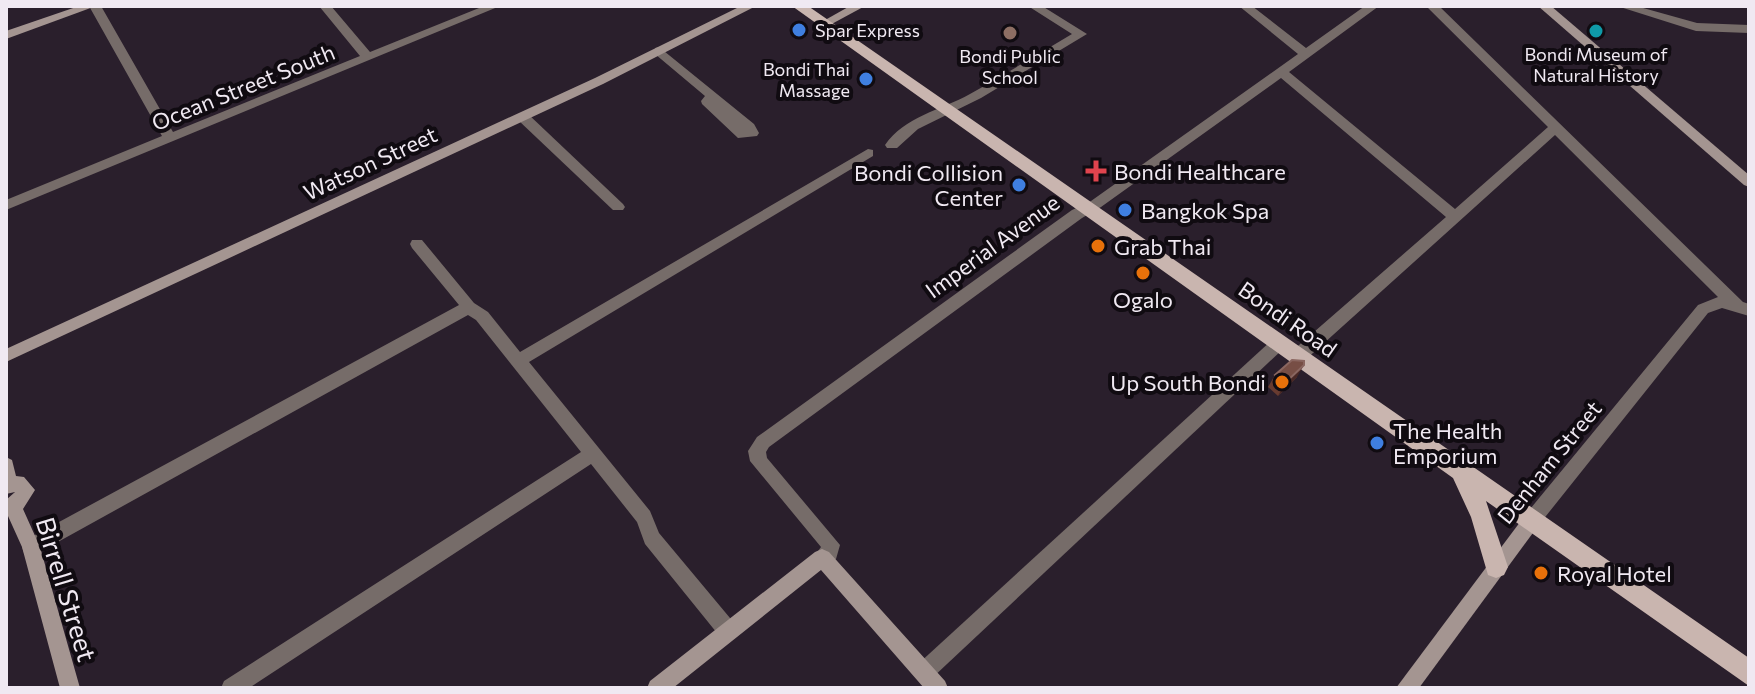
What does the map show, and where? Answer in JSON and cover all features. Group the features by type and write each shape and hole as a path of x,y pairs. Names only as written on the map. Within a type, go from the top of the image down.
{"main road":[{"name":"Bondi Road","path":"799,6 1749,673"},
{"path":"1460,469 1482,517 1496,567"}],"street":[{"path":"6,35 92,6 170,138"},
{"path":"325,6 368,58"},
{"name":"Ocean Street South","path":"6,205 494,6"},
{"name":"Watson Street","path":"6,356 523,117 750,6"},
{"path":"824,24 859,6"},
{"path":"892,145 902,135 1081,34 1034,6"},
{"path":"1245,6 1305,54"},
{"name":"Imperial Avenue","path":"822,558 831,549 828,540 759,461 759,446 1373,6"},
{"path":"1432,6 1744,308"},
{"path":"1544,6 1749,182"},
{"path":"1623,6 1696,27 1749,29"},
{"path":"659,51 711,97"},
{"path":"1282,72 1453,215"},
{"path":"523,117 618,207"},
{"path":"1297,357 1453,215 1557,126"},
{"path":"518,361 868,153"},
{"path":"417,244 469,307 482,316 644,517 652,538 728,631"},
{"name":"Denham Street","path":"1406,688 1532,520 1703,309 1721,302 1744,308"},
{"path":"31,547 469,307"},
{"path":"924,672 1278,344"},
{"path":"231,688 592,454"},
{"path":"6,465 7,486"},
{"name":"Birrell Street","path":"7,486 18,483 25,487 25,494 9,508 31,547 70,688"},
{"path":"657,688 822,558 938,688"}],"building":[{"path":"1292,360 1304,361 1304,365 1285,383 1275,375"}],"place":[{"name":"Spar Express","path":"799,30"},
{"name":"Bondi Museum of Natural History","path":"1596,31"},
{"name":"Bondi Public School","path":"1010,33"},
{"name":"Bondi Thai Massage","path":"866,79"},
{"name":"Bondi Healthcare","path":"1096,171"},
{"name":"Bondi Collision Center","path":"1019,185"},
{"name":"Bangkok Spa","path":"1125,210"},
{"name":"Grab Thai","path":"1098,246"},
{"name":"Ogalo","path":"1143,273"},
{"name":"Up South Bondi","path":"1282,382"},
{"name":"The Health Emporium","path":"1377,443"},
{"name":"Royal Hotel","path":"1541,573"}]}
